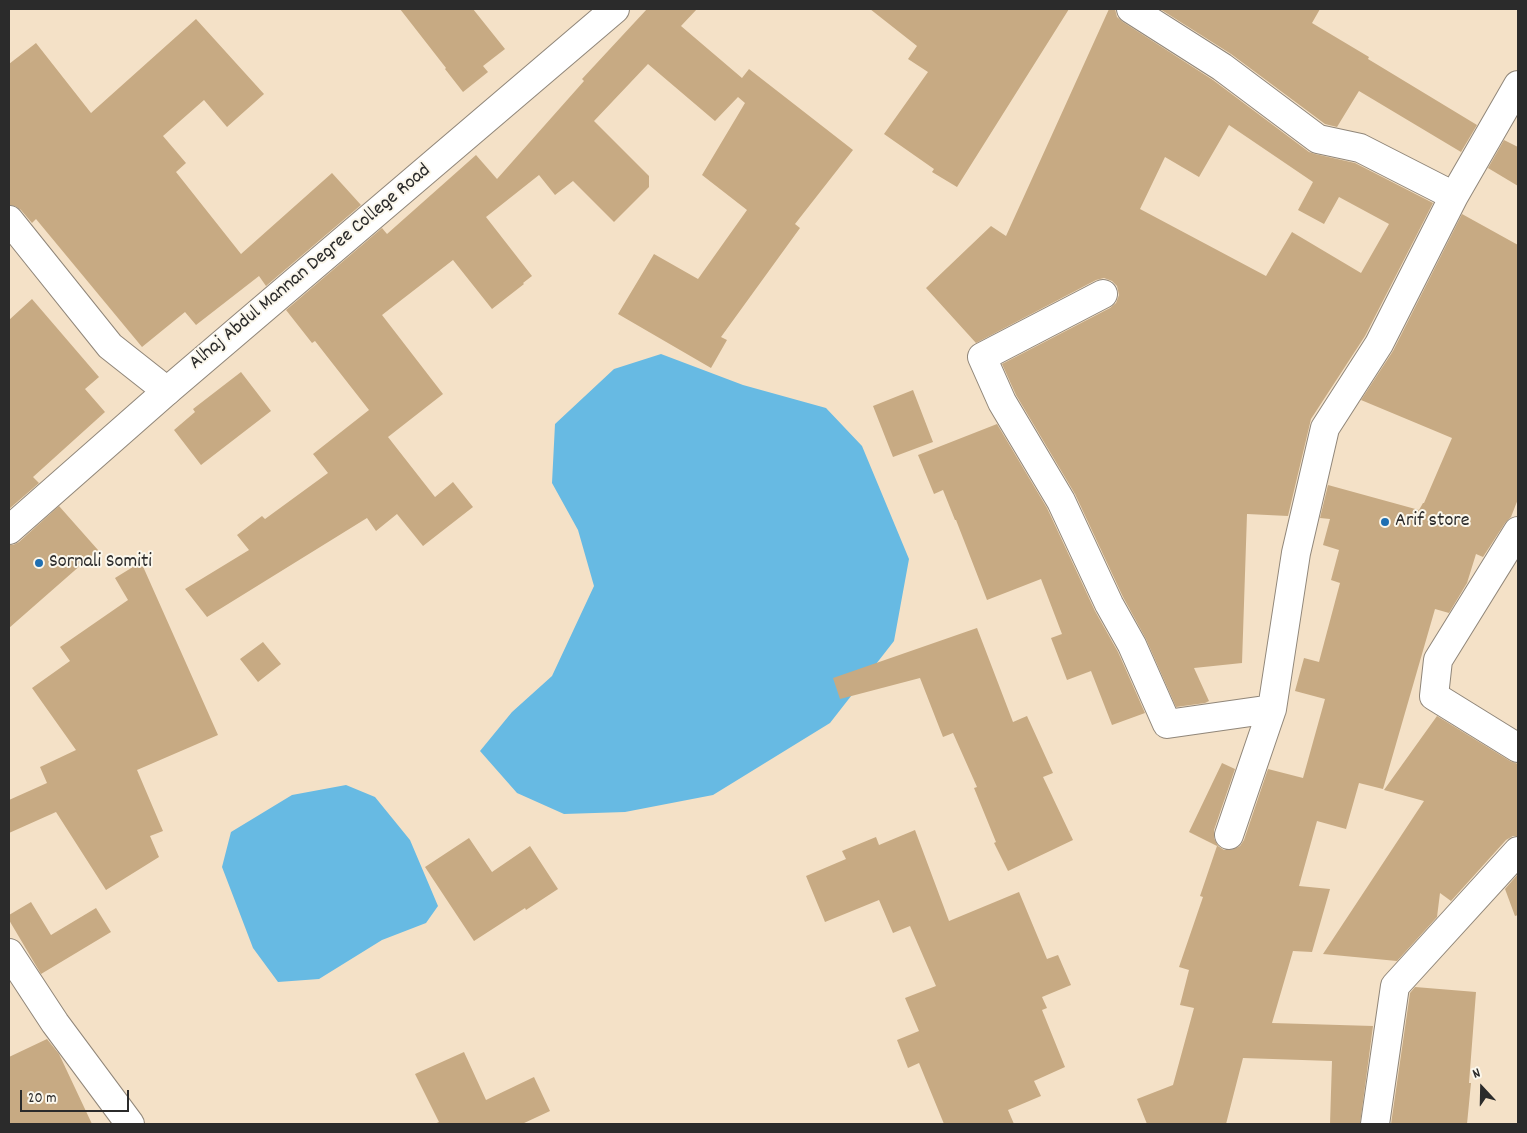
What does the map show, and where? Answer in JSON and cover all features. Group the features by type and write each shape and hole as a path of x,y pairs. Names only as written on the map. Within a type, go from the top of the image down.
{"street":[{"name":"Alhaj Abdul Mannan Degree College Road","path":"9,530 167,390 615,9"},
{"path":"1131,9 1222,67 1318,139 1360,148 1454,196"},
{"path":"1229,835 1272,709 1296,553 1324,428 1380,344 1454,196 1518,85"},
{"path":"9,220 110,346 167,390"},
{"path":"1103,294 982,357 1002,402 1060,501 1109,604 1132,645 1167,724 1272,709"},
{"path":"1518,531 1438,660 1434,696 1518,748"},
{"path":"1375,1124 1395,986 1518,851"},
{"path":"9,953 55,1024 130,1124"}],"water":[{"path":"661,354 743,385 826,408 862,446 909,559 894,641 830,723 713,795 625,812 564,814 517,793 480,751 512,712 552,676 594,586 578,530 552,483 555,424 614,369"},
{"path":"346,785 375,797 410,840 438,906 426,923 382,940 319,979 278,982 253,948 222,867 231,832 292,795"}],"building":[{"path":"400,9 473,9 505,49 483,66 488,72 463,92"},
{"path":"647,9 697,9 681,26 742,78 749,69 853,150 795,224 800,228 721,337 727,340 711,368 618,314 654,254 698,279 747,210 702,175 745,103 738,97 715,121 648,64 594,121 649,176 649,187 614,222 573,181 555,195 539,175 486,217 532,276 524,284 492,309 453,260 382,315 443,394 388,437 435,497 453,482 473,507 423,546 397,514 376,531 367,518 207,617 185,589 249,550 237,535 262,516 265,519 328,473 313,454 369,410 315,341 312,343 286,310 382,228 387,234 476,155 497,179 584,81 582,79"},
{"path":"870,9 1069,9 957,187 932,172 934,169 884,134 928,72 908,59 917,46"},
{"path":"1109,9 1115,9 1117,17 1123,22 1213,80 1309,152 1355,163 1433,203 1365,336 1311,419 1288,516 1247,514 1242,663 1194,668 1209,701 1205,703 1176,707 1146,639 1123,597 1075,494 1016,395 1002,364 1110,308 1116,303 1119,295 1117,286 1112,281 1104,278 1096,280 976,343 926,288 991,226 1006,236","holes":["1229,125 1313,182 1298,210 1324,224 1339,197 1389,224 1361,273 1292,232 1266,276 1140,209 1165,157 1199,177"]},
{"path":"1160,9 1320,9 1312,23 1477,125 1461,152 1359,91 1337,127 1325,124 1231,54"},
{"path":"196,19 264,94 227,127 204,100 163,136 186,163 176,172 241,254 332,173 361,205 266,286 259,276 196,325 185,312 142,347 36,219 32,223 21,210 9,205 9,64 36,43 91,113"},
{"path":"1504,140 1518,147 1518,186 1488,168"},
{"path":"1462,214 1518,245 1518,499 1511,517 1483,557 1476,554 1467,583 1449,613 1435,609 1383,789 1359,783 1346,829 1317,821 1299,886 1330,889 1312,952 1293,951 1272,1023 1373,1026 1360,1124 1330,1124 1332,1061 1243,1058 1226,1124 1147,1124 1137,1099 1173,1085 1194,1008 1180,1005 1189,970 1179,967 1203,897 1200,896 1217,846 1189,832 1222,763 1235,769 1214,830 1214,838 1218,846 1224,850 1232,850 1240,846 1244,840 1268,769 1303,778 1325,699 1295,691 1304,658 1319,662 1340,583 1331,580 1339,550 1323,545 1330,519 1320,518 1328,485 1419,510 1424,503 1452,438 1361,400 1393,351"},
{"path":"32,299 99,377 85,389 105,412 33,477 39,483 9,509 9,320"},
{"path":"241,372 271,411 201,465 174,430 195,412 193,409"},
{"path":"913,390 933,442 893,457 873,406"},
{"path":"997,424 1047,508 1095,611 1118,652 1145,713 1112,725 1091,671 1067,680 1051,638 1062,634 1041,579 987,600 943,490 934,494 918,455"},
{"path":"59,506 98,550 9,628 9,545 19,542"},
{"path":"141,562 218,735 137,770 163,831 150,836 159,857 106,890 56,812 9,833 9,800 47,783 40,767 76,750 32,688 70,661 60,647 128,600 115,578"},
{"path":"977,628 1013,722 1027,716 1053,773 1043,777 1073,840 1008,871 994,843 996,842 974,788 977,787 953,733 943,737 920,678 840,699 833,678"},
{"path":"263,642 281,664 258,682 240,659"},
{"path":"1437,716 1518,764 1518,836 1513,836 1506,840 1451,901 1440,893 1437,917 1397,961 1323,954 1424,801 1384,790"},
{"path":"915,830 949,921 1019,892 1047,959 1058,955 1071,985 1042,997 1047,1008 1042,1010 1065,1067 1034,1081 1041,1096 1008,1110 1014,1124 944,1124 919,1063 908,1068 897,1040 919,1031 905,998 936,986 910,926 893,933 879,900 825,922 806,876 846,859 842,851 876,837 879,845"},
{"path":"469,838 492,872 530,846 558,889 474,941 425,867"},
{"path":"1518,874 1518,915 1515,916 1505,889"},
{"path":"31,902 51,935 96,908 111,932 41,974 9,920 9,915"},
{"path":"1415,987 1476,992 1467,1124 1391,1124 1410,993"},
{"path":"47,1039 59,1054 92,1124 9,1124 9,1057"},
{"path":"464,1052 486,1100 534,1077 550,1111 522,1124 434,1124 439,1122 415,1074"}],"place":[{"name":"Arif store","path":"1385,522"},
{"name":"Sornali Somiti","path":"39,563"}]}
